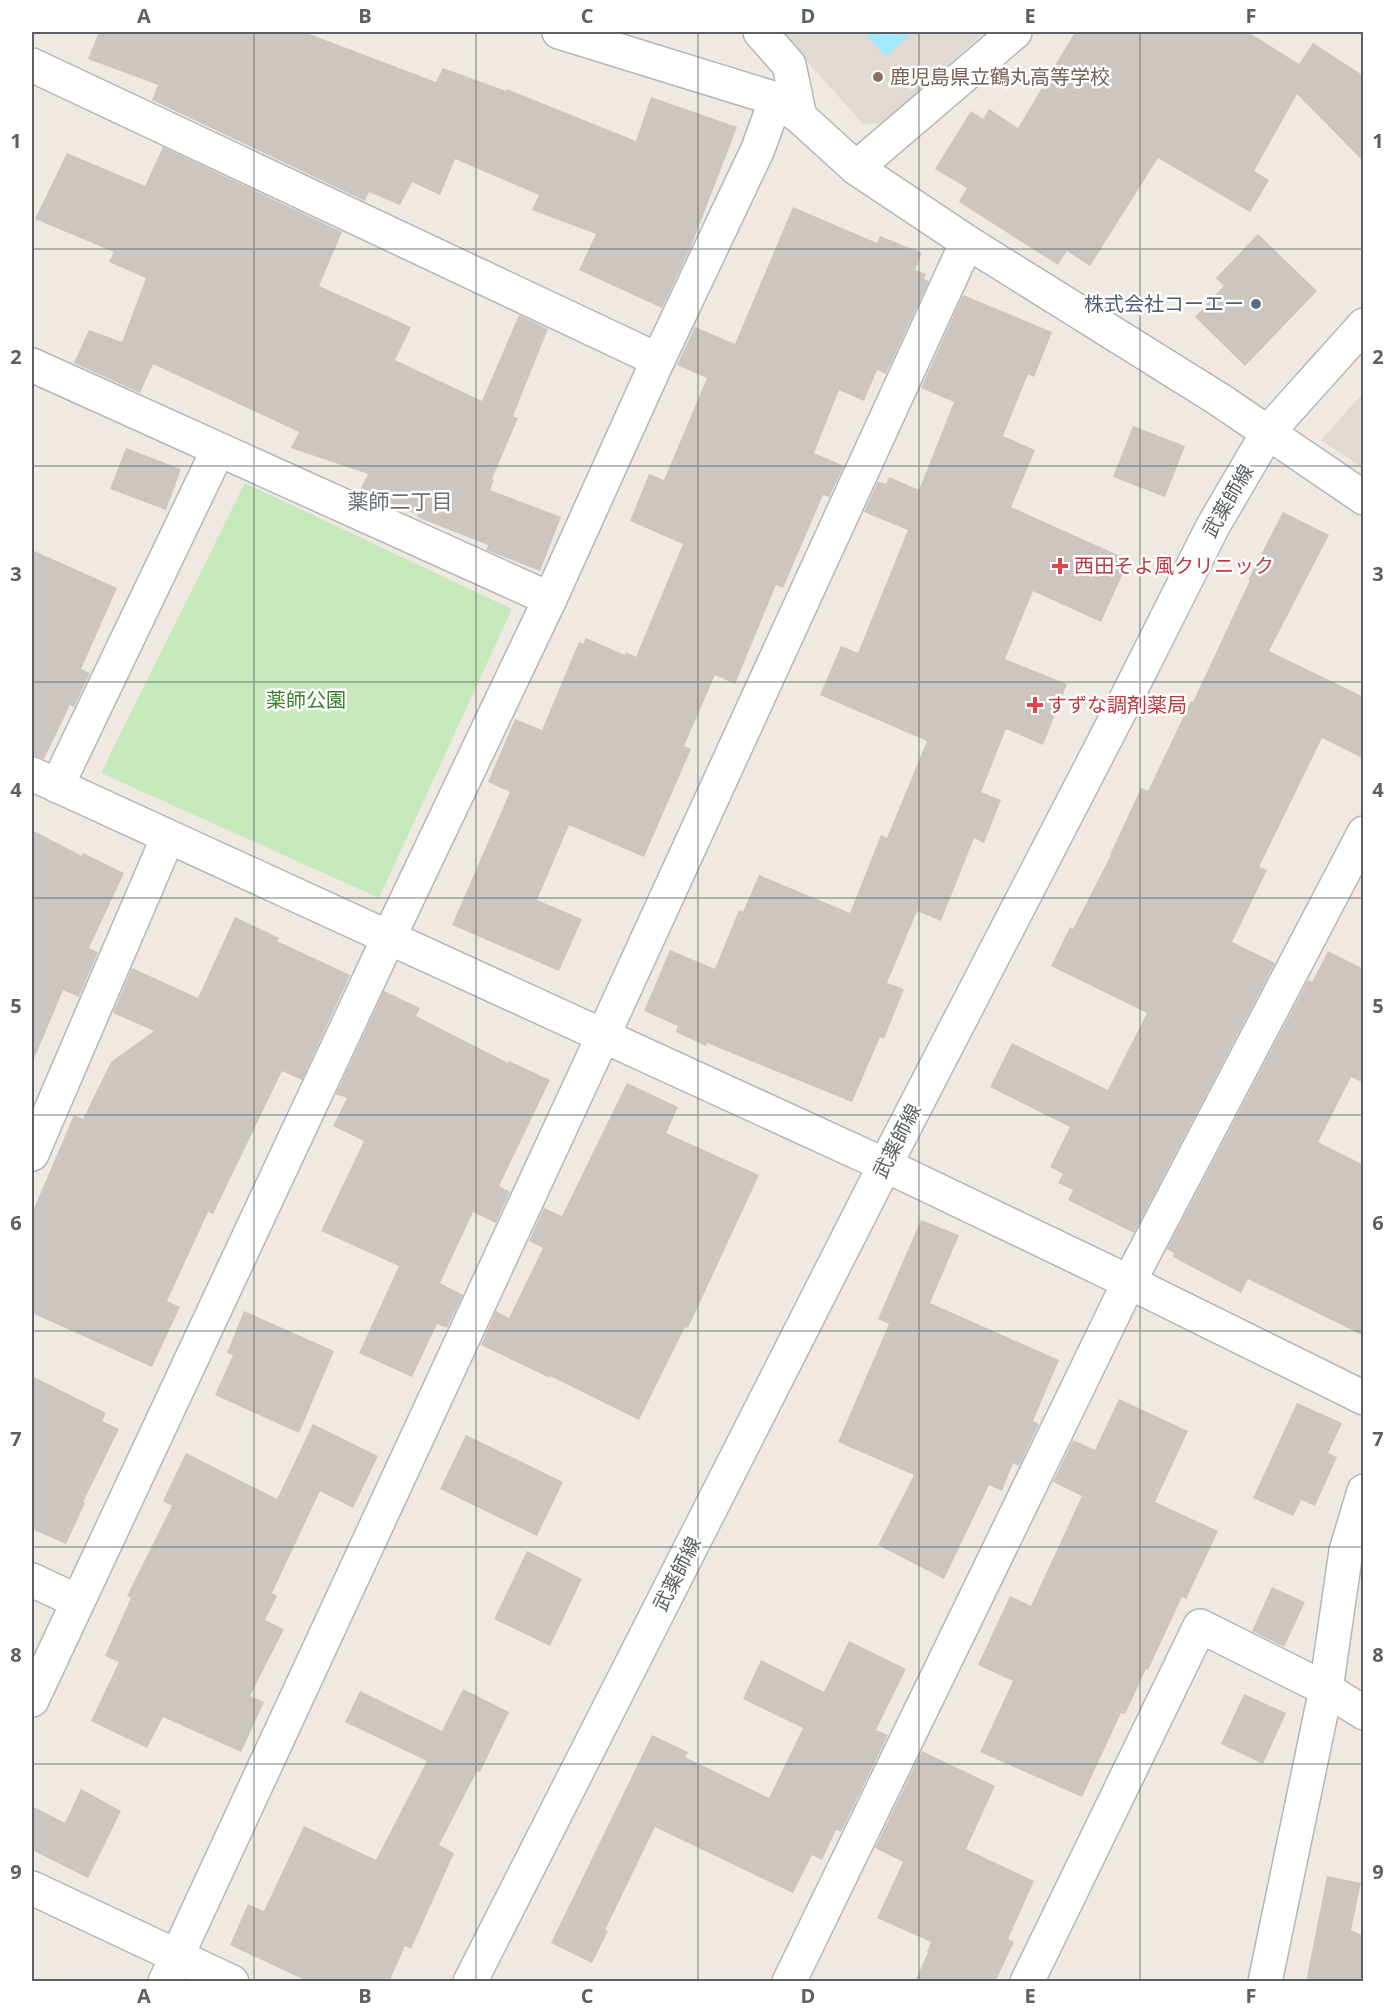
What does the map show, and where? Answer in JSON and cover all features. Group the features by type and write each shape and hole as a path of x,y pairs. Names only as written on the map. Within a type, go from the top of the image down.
{"street":[{"path":"559,32 788,108 856,168 967,242 1268,432 1364,498"},
{"path":"32,1700 550,599 658,360 758,149 788,108 789,65 760,32"},
{"path":"856,168 1015,32"},
{"path":"32,65 658,360"},
{"path":"170,1969 603,1036 967,242"},
{"name":"武薬師線","path":"470,1982 1213,526 1268,432 1364,325"},
{"path":"32,365 550,599"},
{"path":"218,450 44,780 885,1165 1364,1398"},
{"path":"789,1982 1129,1282 1364,833"},
{"path":"32,1154 168,837"},
{"path":"1265,1982 1326,1689 1346,1551 1364,1491"},
{"path":"32,1580 77,1601"},
{"path":"1027,1982 1200,1626 1326,1689 1364,1713"},
{"path":"32,1888 170,1969 232,1982"}],"shaded area":[{"name":"鹿児島県立鶴丸高等学校","path":"781,32 985,32 884,123 863,124"},
{"path":"1363,393 1363,468 1321,440"}],"green space":[{"name":"薬師公園","path":"245,483 512,609 379,898 101,773"}],"water":[{"path":"864,32 913,32 886,56"}],"building":[{"path":"99,32 304,32 436,82 443,68 506,91 507,89 636,141 651,97 737,127 690,249 662,308 579,270 596,234 532,210 539,195 455,159 440,195 412,182 400,205 369,192 365,201 152,100 158,85 88,59"},
{"path":"1075,32 1248,32 1299,64 1313,43 1364,76 1364,162 1297,94 1254,171 1269,180 1250,212 1158,158 1090,266 1067,251 1058,265 959,202 967,188 935,169 971,111 983,119 989,109 1018,128"},
{"path":"163,147 342,232 319,286 411,327 395,360 482,401 519,315 548,329 513,416 518,418 492,479 494,480 490,490 561,517 540,571 486,550 488,545 417,517 418,515 360,490 368,474 291,448 299,432 153,364 140,393 74,363 89,330 122,342 146,278 109,262 114,252 35,219 67,153 145,186"},
{"path":"793,207 877,243 880,236 922,253 915,270 926,274 924,279 929,281 886,374 877,370 864,401 839,390 814,453 844,466 829,497 823,495 783,588 776,585 735,684 715,675 684,746 691,749 644,857 569,825 537,900 582,919 559,971 452,925 510,792 488,782 515,719 542,730 579,642 583,644 586,638 625,655 626,652 636,657 683,544 630,521 649,474 664,480 707,378 677,365 695,327 735,344"},
{"name":"株式会社コーエー","path":"1258,234 1317,291 1245,366 1195,317 1224,286 1216,278"},
{"path":"963,295 1052,332 1034,377 1028,374 1003,436 1035,450 1011,507 1129,560 1101,622 1033,591 1005,659 1067,684 1043,745 1006,729 981,792 1001,800 984,843 974,838 941,921 917,911 887,983 904,989 884,1039 880,1037 852,1102 707,1043 706,1046 676,1032 678,1026 644,1011 670,950 715,969 739,910 743,912 759,875 850,913 881,835 887,838 927,741 820,695 841,646 858,653 908,530 864,512 878,481 886,484 889,477 919,490 954,402 921,388"},
{"path":"1133,426 1185,446 1165,497 1113,477"},
{"path":"126,448 181,469 166,510 110,489"},
{"path":"1283,512 1329,535 1269,651 1364,697 1364,759 1322,738 1259,867 1267,870 1232,942 1275,963 1134,1233 1068,1200 1073,1190 1058,1183 1063,1174 1050,1167 1070,1127 990,1087 1012,1043 1108,1090 1147,1013 1051,966 1070,927 1073,929 1111,855 1141,788 1148,791 1191,701 1193,702 1250,580 1248,580"},
{"path":"32,550 117,588 81,669 90,673 74,707 70,705 44,759 32,755"},
{"path":"32,830 82,856 83,853 124,873 89,948 98,952 79,997 63,990 32,1064"},
{"path":"235,917 279,938 277,941 350,975 302,1080 282,1071 213,1214 208,1212 167,1301 180,1307 152,1367 32,1313 32,1213 74,1115 83,1119 111,1062 154,1031 113,1013 132,968 198,998"},
{"path":"1328,951 1364,969 1364,1083 1351,1077 1318,1142 1364,1165 1364,1336 1248,1279 1241,1293 1173,1257 1174,1253 1167,1249 1308,980 1312,982"},
{"path":"384,991 420,1008 416,1016 508,1063 509,1061 550,1080 499,1186 510,1192 496,1223 473,1212 440,1283 463,1295 447,1328 437,1324 412,1377 359,1353 399,1266 321,1231 364,1141 333,1126 347,1098 336,1094"},
{"path":"627,1083 678,1107 666,1133 759,1175 688,1328 685,1327 639,1420 481,1345 496,1311 509,1318 543,1248 529,1241 544,1208 562,1216"},
{"path":"921,1220 959,1235 930,1303 1059,1360 1033,1421 1039,1424 1019,1466 1013,1463 1002,1491 989,1485 944,1579 878,1545 914,1475 838,1442 889,1324 878,1319"},
{"path":"244,1311 334,1351 299,1433 215,1395 233,1355 227,1353"},
{"path":"32,1376 106,1413 102,1421 119,1429 83,1502 85,1503 66,1544 32,1529"},
{"path":"1119,1399 1188,1431 1155,1502 1218,1531 1186,1599 1182,1597 1125,1714 1121,1713 1082,1797 980,1752 1013,1681 978,1665 1010,1596 1031,1606 1082,1496 1053,1482 1073,1440 1095,1450"},
{"path":"1297,1403 1342,1423 1328,1453 1337,1457 1315,1506 1301,1500 1293,1516 1253,1498"},
{"path":"313,1424 378,1456 353,1508 320,1491 272,1593 277,1596 265,1620 284,1629 250,1696 264,1702 241,1752 163,1717 147,1748 91,1721 119,1662 105,1656 131,1598 127,1596 172,1506 163,1501 186,1453 277,1499"},
{"path":"466,1435 563,1482 537,1536 440,1489"},
{"path":"527,1551 582,1579 550,1646 494,1619"},
{"path":"1272,1587 1305,1602 1284,1647 1252,1631"},
{"path":"849,1641 906,1669 876,1730 888,1735 841,1832 836,1830 822,1860 812,1855 793,1893 655,1827 605,1930 608,1931 592,1963 551,1943 652,1735 688,1752 685,1757 769,1798 803,1728 743,1699 761,1660 824,1692"},
{"path":"463,1689 509,1712 480,1772 477,1771 439,1845 454,1853 411,1949 405,1946 389,1982 309,1982 230,1945 248,1904 264,1911 304,1826 376,1860 427,1761 345,1722 360,1691 442,1731"},
{"path":"1244,1694 1286,1713 1263,1764 1221,1744"},
{"path":"922,1751 995,1786 966,1849 1034,1881 1008,1939 1014,1942 995,1982 915,1982 931,1942 877,1918 903,1862 875,1848"},
{"path":"81,1789 121,1811 88,1878 32,1850 32,1806 65,1823"},
{"path":"1327,1876 1361,1883 1351,1930 1364,1936 1364,1982 1306,1982"}],"place":[{"name":"鹿児島県立鶴丸高等学校","path":"878,77"},
{"name":"株式会社コーエー","path":"1256,304"},
{"name":"西田そよ風クリニック","path":"1060,566"},
{"name":"すずな調剤薬局","path":"1035,705"}],"district":[{"name":"薬師二丁目","path":"400,502"}]}
